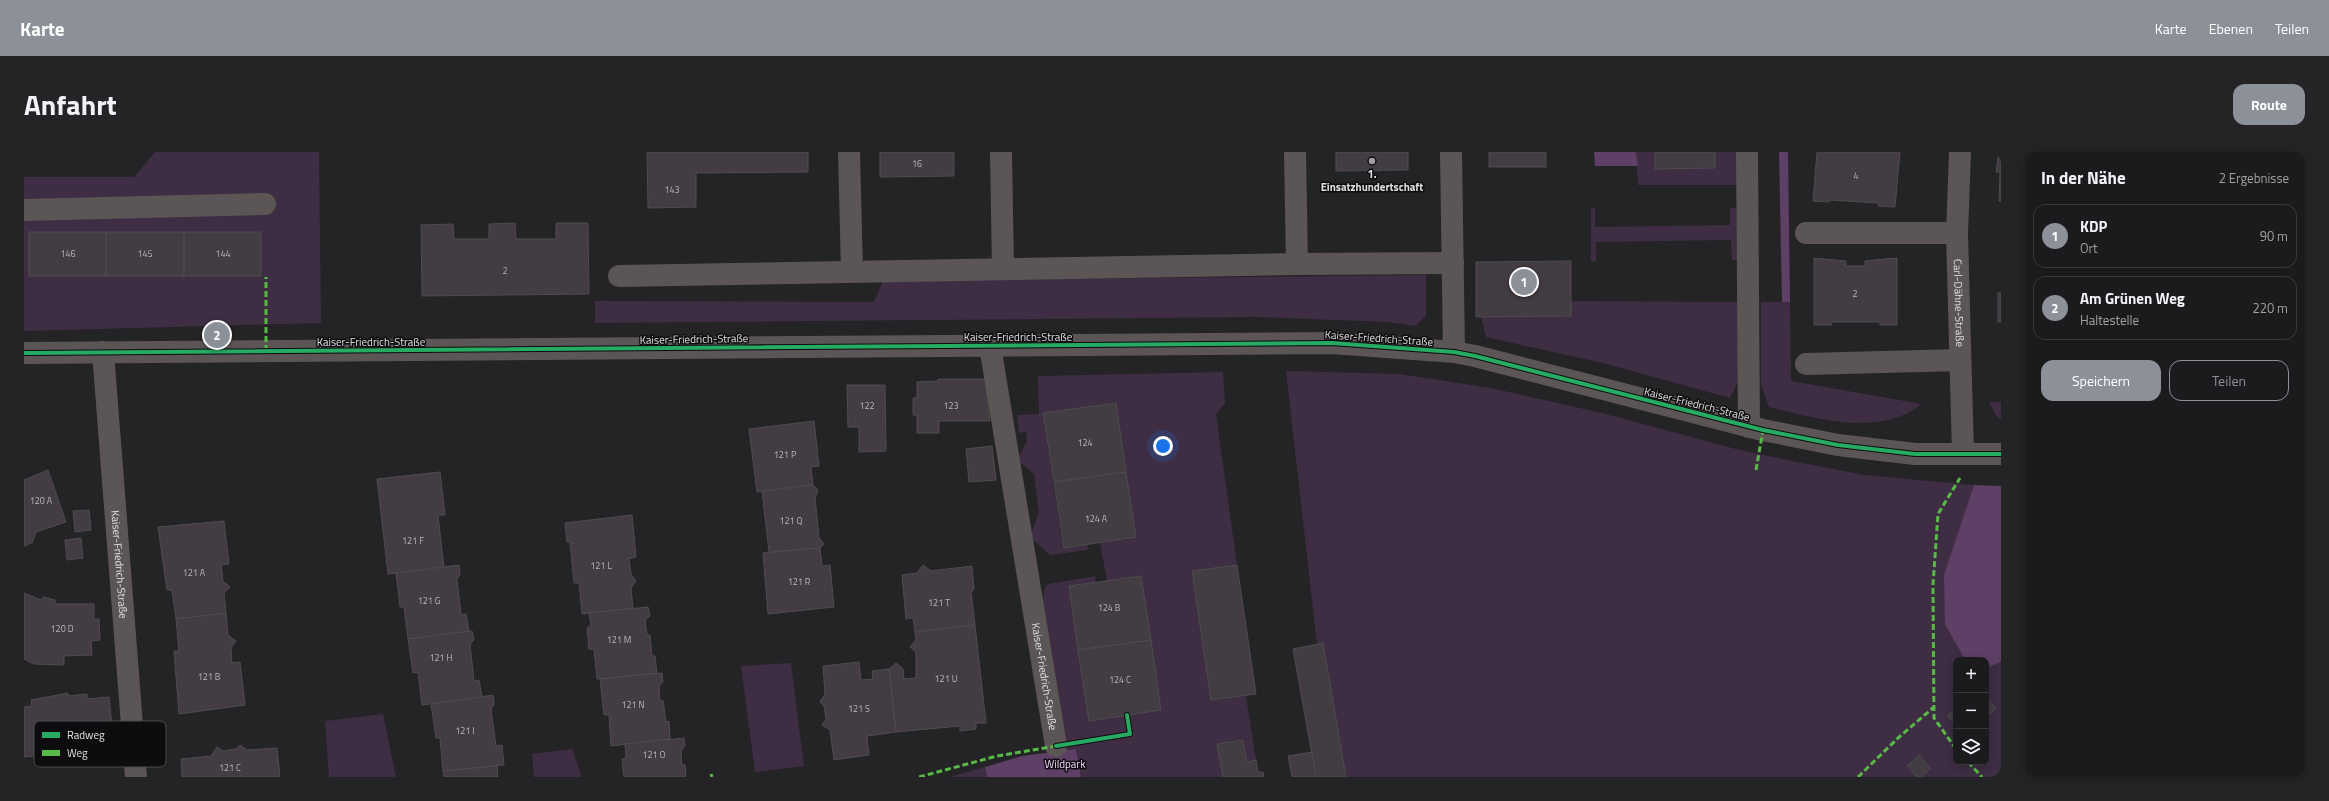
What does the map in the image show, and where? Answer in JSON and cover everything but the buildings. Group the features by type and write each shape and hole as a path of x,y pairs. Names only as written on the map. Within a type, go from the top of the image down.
{"street":[{"path":"849,152 852,272"},
{"path":"1001,152 1003,269"},
{"path":"1295,152 1297,264"},
{"path":"1451,152 1454,352"},
{"name":"Kaiser-Friedrich-Straße","path":"1747,152 1749,427"},
{"name":"Carl-Dähne-Straße","path":"1960,152 1957,233 1963,454"},
{"path":"24,210 265,204"},
{"path":"1806,233 1957,233"},
{"path":"619,276 1297,264 1453,263"},
{"name":"Kaiser-Friedrich-Straße","path":"24,353 1332,343 1454,352 1749,427 1838,446 1915,454 2001,454"},
{"name":"Kaiser-Friedrich-Straße","path":"990,346 1056,746"},
{"name":"Kaiser-Friedrich-Straße","path":"103,352 132,721"},
{"path":"1806,364 1960,360"},
{"name":"Kaiser-Friedrich-Straße","path":"135,767 136,777"}],"shaded area":[{"path":"155,152 319,152 321,323 24,331 24,177 134,177","holes":["29,232 261,232 261,276 29,276"]},
{"path":"1636,152 1747,152 1748,185 1638,185"},
{"path":"1591,208 1595,208 1595,227 1730,225 1730,208 1736,208 1737,260 1732,260 1731,240 1596,242 1596,261 1591,261"},
{"path":"1426,275 1426,316 1415,326 1388,322 1257,317 595,323 595,301 874,302 883,281"},
{"path":"1571,301 1738,302 1738,382 1730,398 1603,363 1486,337 1481,317 1571,316"},
{"path":"1761,302 1790,302 1791,381 1922,404 1905,414 1887,420 1867,423 1827,420 1769,407 1761,384"},
{"path":"1286,371 1400,374 1491,388 1602,413 1736,449 1792,461 1864,475 1974,485 1968,506 1963,656 1964,657 1953,657 1953,765 1989,765 1989,667 2001,662 2001,777 1346,777 1323,644 1317,645"},
{"path":"1223,372 1225,403 1216,414 1237,565 1192,572 1211,700 1246,696 1256,760 1247,762 1243,740 1217,744 1223,777 1081,777 1076,749 1066,750 1043,604 1044,589 1048,584 1095,576 1096,583 1069,587 1089,721 1161,710 1141,576 1107,581 1100,542 1136,537 1116,403 1043,414 1063,548 1087,544 1088,550 1050,555 1030,537 1039,512 1034,474 1017,460 1027,441 1026,432 1019,433 1017,415 1039,414 1038,376"},
{"path":"1989,402 2001,402 2001,419 1997,417"},
{"path":"791,663 804,766 755,772 741,666"},
{"path":"383,714 396,777 329,777 325,721"},
{"path":"572,749 582,777 534,777 532,754"},
{"path":"985,767 987,777 949,777"}],"green space":[{"path":"1594,152 1636,152 1638,166 1595,166"},
{"path":"1779,152 1788,152 1790,302 1782,302"},
{"path":"1974,485 2001,486 2001,662 1989,667 1989,657 1963,656 1945,624 1944,575"},
{"name":"Wildpark","path":"1076,749 1081,777 987,777 985,767 1022,756"}],"marked path":[{"path":"266,277 266,351"},
{"path":"1756,470 1763,430"},
{"path":"1953,745 1934,718 1933,585 1938,514 1960,478"},
{"path":"1858,777 1898,738 1934,707"},
{"path":"919,777 997,756 1056,746"},
{"path":"1971,765 1982,777"}],"cycle path":[{"path":"24,353 1332,343 1454,352 1475,356 1763,430 1838,445 1915,454 2001,454"},
{"path":"1056,746 1130,734 1127,715"}],"place":[{"name":"1. Einsatzhundertschaft","path":"1372,161"},
{"name":"KDP","path":"1524,282"},
{"name":"Am Grünen Weg","path":"217,335"}]}
